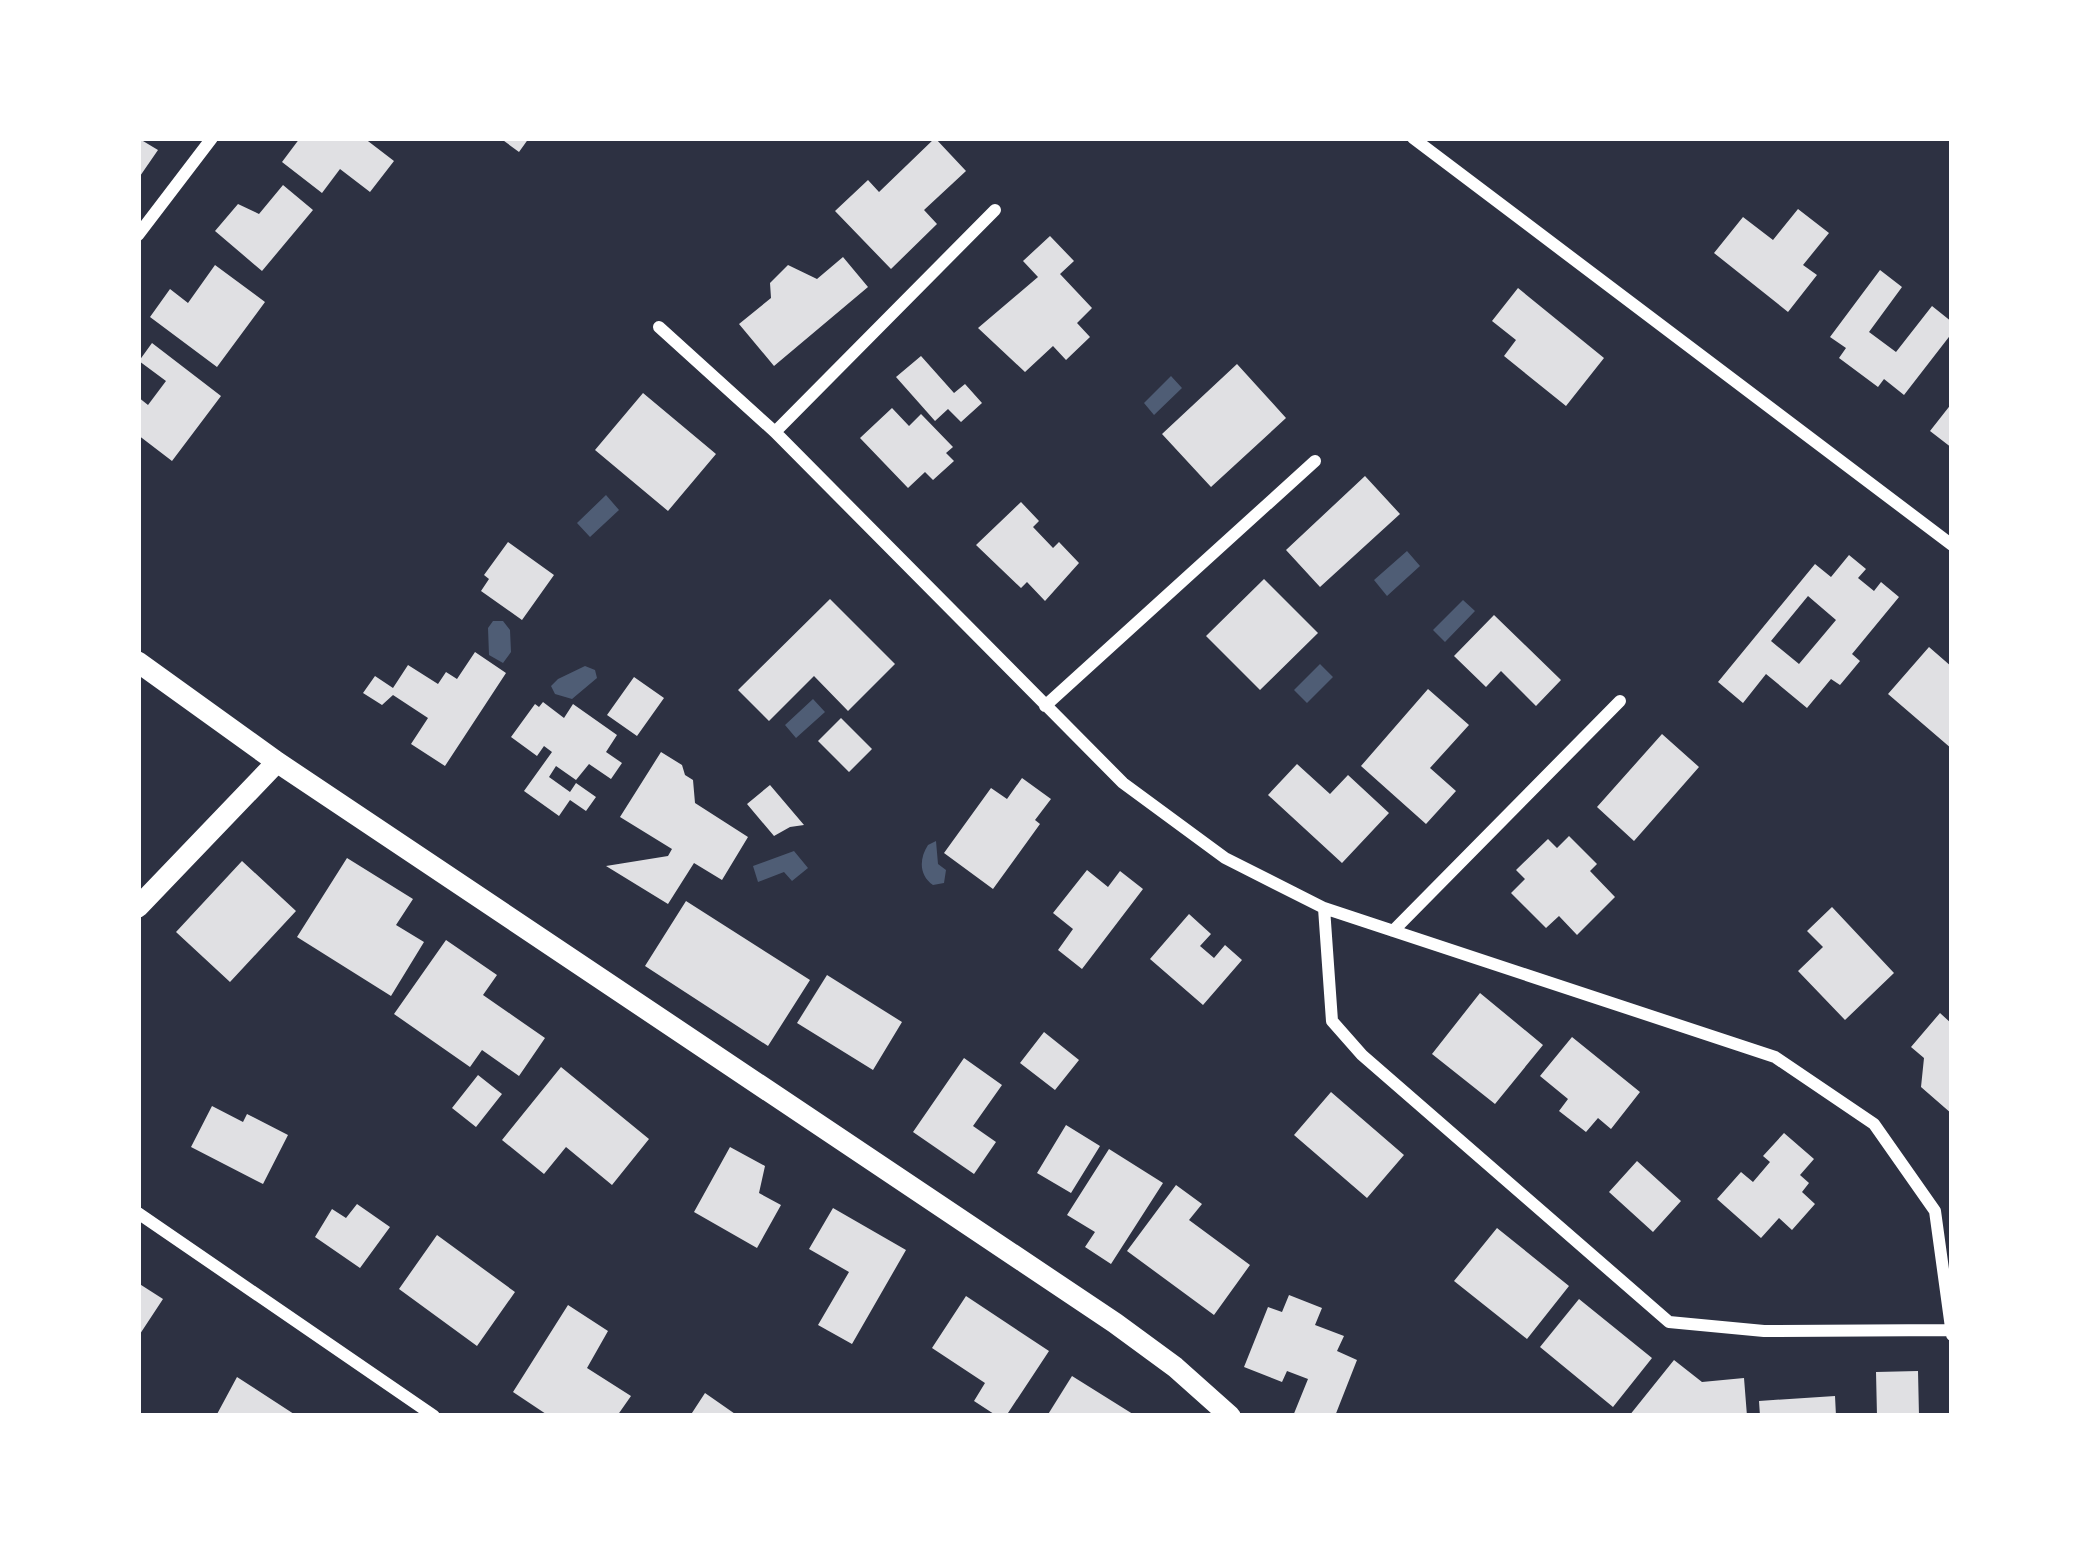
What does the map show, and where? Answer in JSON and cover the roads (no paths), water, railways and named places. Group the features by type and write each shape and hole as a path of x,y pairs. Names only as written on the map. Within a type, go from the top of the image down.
{"street":[{"path":"1413,138 1952,545"},
{"path":"138,236 210,139"},
{"path":"775,432 995,210"},
{"path":"659,327 775,432 1123,783 1226,858 1324,908 1775,1057 1874,1124 1935,1211 1952,1333 1764,1330 1669,1322 1362,1055 1332,1021 1324,908"},
{"path":"1045,706 1315,461"},
{"path":"138,662 278,762 1115,1323 1230,1416"},
{"path":"1393,931 1620,700"},
{"path":"138,907 278,762"},
{"path":"138,1213 434,1416"}],"water":[{"path":"1171,376 1182,388 1154,415 1144,403"},
{"path":"606,495 619,510 590,537 577,523"},
{"path":"1407,551 1420,566 1387,596 1374,580"},
{"path":"1463,600 1475,611 1445,642 1433,630"},
{"path":"493,621 503,621 510,630 511,652 503,663 489,655 488,628"},
{"path":"1320,664 1333,677 1307,703 1294,690"},
{"path":"585,666 595,670 597,678 572,699 555,694 551,686 558,679"},
{"path":"813,699 825,712 796,738 785,725"},
{"path":"936,841 938,864 946,870 944,883 933,885 923,872 922,861 928,845"},
{"path":"794,851 808,868 792,881 784,872 758,882 753,866"}]}
